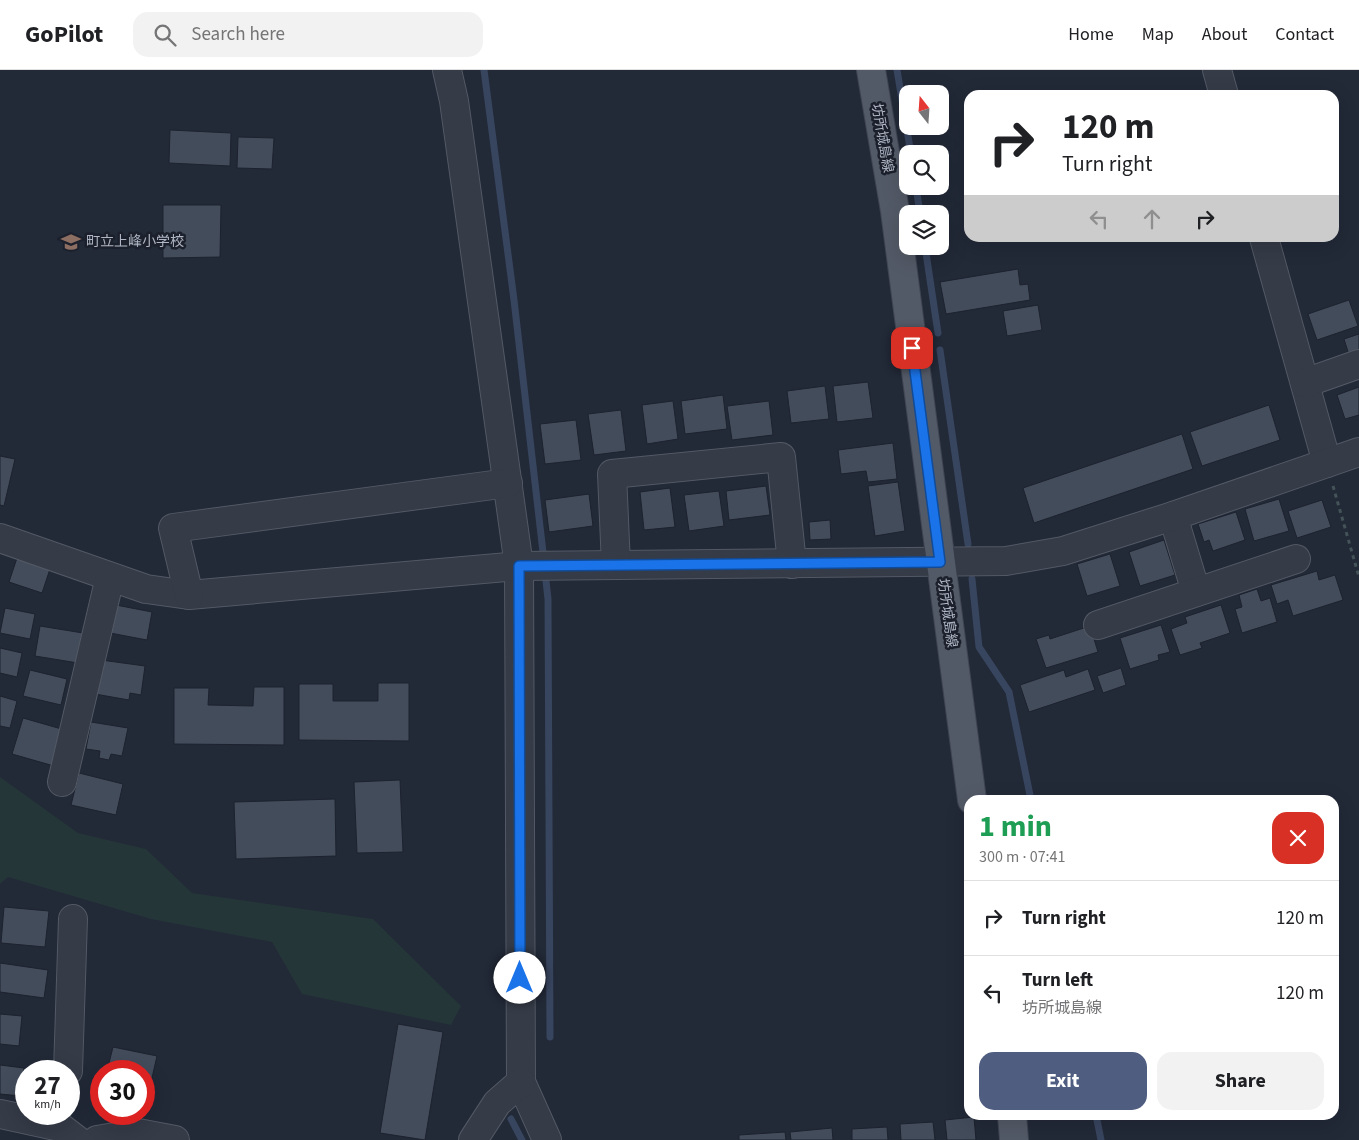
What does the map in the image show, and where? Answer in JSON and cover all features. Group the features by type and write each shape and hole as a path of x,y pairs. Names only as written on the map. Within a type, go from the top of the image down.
{"main road":[{"name":"坊所城島線","path":"871,70 895,211 971,795"},
{"path":"1012,1120 1014,1140"}],"street":[{"path":"447,70 454,101 519,566 521,1082 547,1140"},
{"path":"1217,70 1223,90"},
{"path":"1265,242 1327,463"},
{"path":"1305,383 1359,364"},
{"path":"0,538 146,589 189,595 519,566 1006,561 1063,551 1173,516 1359,452"},
{"path":"616,565 612,474 781,457 792,564"},
{"path":"189,595 173,528 508,483"},
{"path":"1173,516 1196,592"},
{"path":"1098,625 1296,559"},
{"path":"62,782 110,577"},
{"path":"68,1060 73,919"},
{"path":"473,1140 498,1103 521,1082"},
{"path":"0,1114 67,1127"},
{"path":"97,1140 138,1134 175,1140"}],"path":[{"path":"1327,463 1359,577"}],"shaded area":[{"path":"0,777 78,833 146,849 192,893 373,919 461,1006 451,1025 302,994 272,942 151,919 8,877 0,884"}],"building":[{"path":"170,130 231,133 230,166 169,163"},
{"path":"238,137 274,138 272,169 237,168"},
{"path":"163,205 221,205 220,257 163,258"},
{"path":"1018,269 1020,285 1028,284 1030,300 946,314 940,282"},
{"path":"1349,300 1358,326 1317,340 1308,314"},
{"path":"1038,305 1042,330 1007,336 1003,311"},
{"path":"1359,334 1359,352 1349,355 1344,339"},
{"path":"868,382 873,418 837,422 833,386"},
{"path":"825,386 829,419 791,423 787,391"},
{"path":"1359,387 1359,415 1345,419 1337,395"},
{"path":"723,395 727,429 685,434 681,401"},
{"path":"673,401 678,439 647,444 642,405"},
{"path":"769,401 773,435 732,440 727,406"},
{"path":"1269,405 1280,440 1202,466 1190,432"},
{"path":"621,410 626,451 594,455 588,414"},
{"path":"576,420 581,460 545,464 540,424"},
{"path":"1182,434 1193,469 1034,523 1023,488"},
{"path":"893,443 897,479 868,482 866,471 841,474 838,450"},
{"path":"0,456 15,459 4,506 0,505"},
{"path":"898,482 905,531 875,536 868,486"},
{"path":"766,486 770,515 729,520 726,491"},
{"path":"670,488 675,527 644,530 640,492"},
{"path":"719,491 724,526 689,531 684,495"},
{"path":"589,494 593,526 549,532 545,500"},
{"path":"1279,499 1289,531 1254,541 1245,509"},
{"path":"1322,500 1331,527 1297,538 1288,511"},
{"path":"1236,512 1245,540 1213,551 1209,540 1204,542 1198,524"},
{"path":"830,520 831,539 810,540 809,522"},
{"path":"1164,540 1175,575 1140,586 1129,552"},
{"path":"1110,554 1120,586 1087,596 1077,564"},
{"path":"17,558 50,569 42,593 9,582"},
{"path":"1317,571 1319,580 1335,575 1343,600 1293,616 1288,600 1277,604 1271,585"},
{"path":"1257,589 1261,601 1270,598 1277,622 1242,633 1235,609 1242,607 1239,595"},
{"path":"116,605 152,612 147,640 110,633"},
{"path":"1221,605 1230,633 1200,643 1202,648 1180,655 1171,629 1187,623 1185,617"},
{"path":"5,608 35,614 30,639 0,633"},
{"path":"1161,625 1170,652 1158,655 1159,660 1130,669 1120,638"},
{"path":"40,626 83,633 78,663 35,656"},
{"path":"1090,626 1098,652 1046,668 1036,639 1049,635 1050,639"},
{"path":"0,648 22,653 17,677 0,673"},
{"path":"101,660 145,666 141,695 130,693 129,700 95,694"},
{"path":"1121,668 1126,685 1103,693 1097,676"},
{"path":"1088,669 1095,690 1029,712 1020,685 1064,670 1066,677"},
{"path":"30,670 67,679 61,705 23,696"},
{"path":"378,683 409,683 409,741 299,740 299,684 333,684 333,701 378,701"},
{"path":"254,687 284,687 284,745 174,744 174,688 209,688 208,705 253,706"},
{"path":"0,696 17,701 10,728 0,726"},
{"path":"23,718 65,730 54,766 12,754"},
{"path":"91,722 128,728 122,756 111,754 109,760 99,758 100,751 86,749"},
{"path":"79,773 123,784 116,815 71,805"},
{"path":"400,780 403,852 357,853 354,782"},
{"path":"335,799 336,856 236,859 234,802"},
{"path":"4,907 49,911 45,947 1,943"},
{"path":"0,963 48,970 44,998 0,992"},
{"path":"0,1014 22,1016 19,1046 0,1044"},
{"path":"398,1024 443,1032 425,1140 380,1133"},
{"path":"113,1047 157,1056 155,1065 155,1060 110,1060"},
{"path":"0,1065 15,1067 15,1095 0,1094"},
{"path":"964,1118 964,1120 974,1120 976,1140 947,1140 945,1120"},
{"path":"933,1122 935,1140 901,1140 900,1124"},
{"path":"887,1127 888,1140 852,1140 852,1129"},
{"path":"832,1128 833,1140 791,1140 790,1132"},
{"path":"785,1132 786,1140 739,1140 739,1135"}],"waterway":[{"path":"484,70 514,300 544,561"},
{"path":"897,70 910,145"},
{"path":"917,195 919,205"},
{"path":"926,255 938,333"},
{"path":"940,350 968,544"},
{"path":"545,572 548,599 550,1037"},
{"path":"972,579 979,647 1009,692 1030,795"},
{"path":"511,1119 522,1140"},
{"path":"1097,1120 1101,1140"}],"place":[{"name":"町立上峰小学校","path":"71,242"}],"route":[{"path":"520,978 519,566 940,562 912,348"}]}
